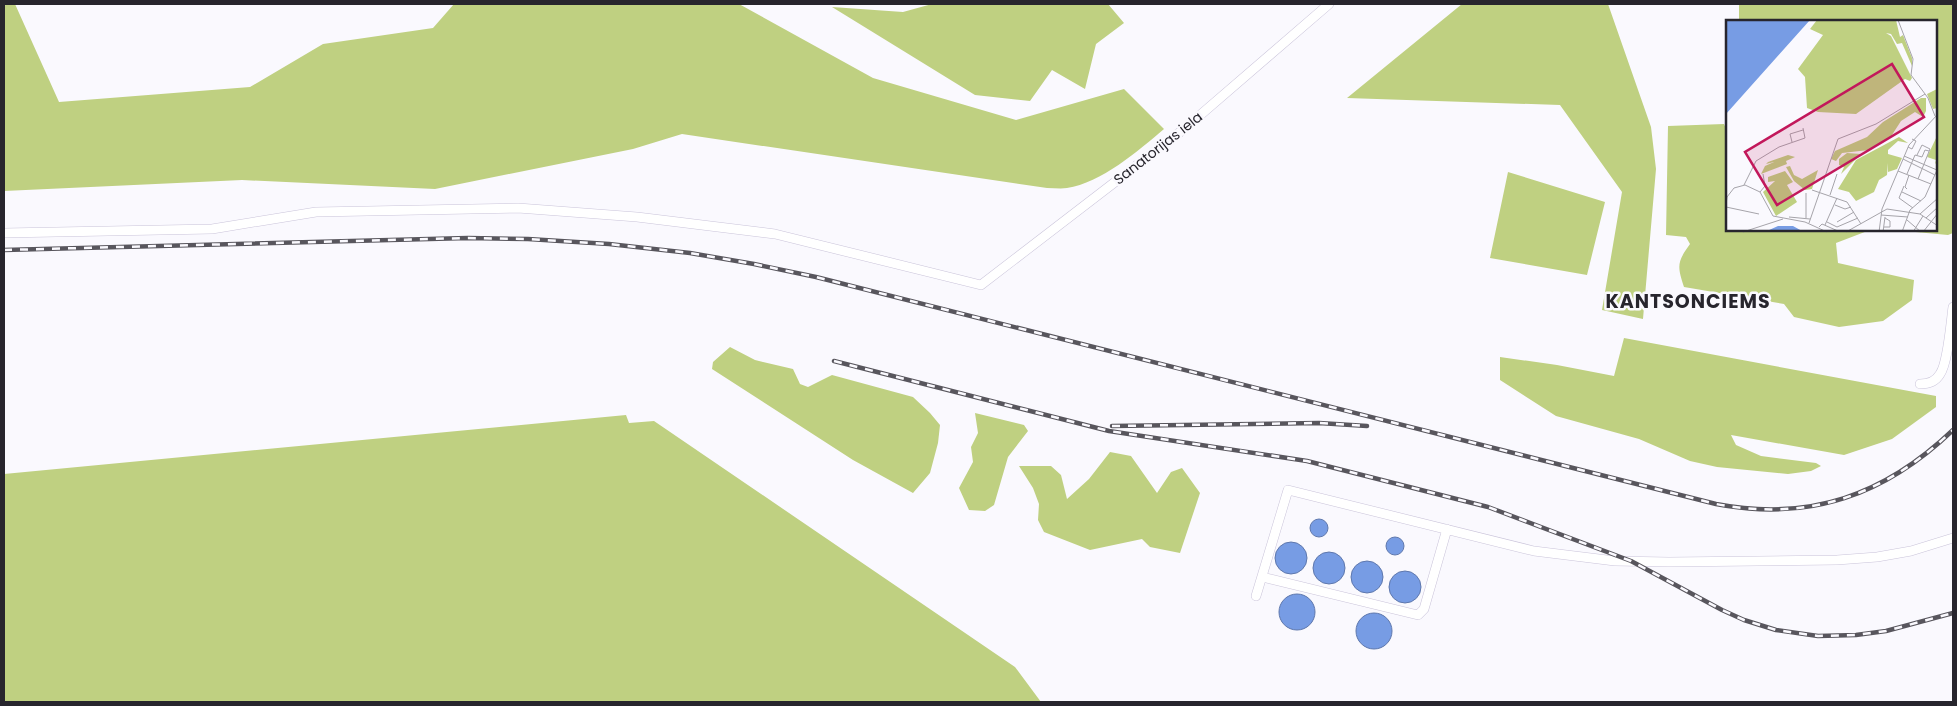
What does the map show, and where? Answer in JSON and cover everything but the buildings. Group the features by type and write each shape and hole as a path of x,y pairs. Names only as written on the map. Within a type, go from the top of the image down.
{"street":[{"name":"Sanatorijas iela","path":"4,233 212,229 316,212 518,208 637,217 775,234 981,285 1184,129 1329,4"},
{"path":"1920,384 1928,384 1941,373 1953,306"},
{"path":"1256,596 1288,490 1534,551 1616,561 1837,560 1877,557 1911,551 1953,538"},
{"path":"1262,577 1418,615 1424,609 1447,529"}],"green space":[{"path":"15,4 59,102 250,87 323,44 433,28 454,4 739,4 873,78 1016,120 1124,89 1164,129 1131,156 1106,173 1080,185 1067,188 1047,188 682,134 633,149 435,189 242,180 4,191 4,6"},
{"path":"932,4 1108,4 1124,23 1096,44 1085,89 1052,70 1030,101 975,95 832,7 903,12"},
{"path":"1462,4 1608,4 1651,127 1656,169 1643,319 1602,310 1622,192 1560,105 1347,98"},
{"path":"1739,4 1953,4 1953,233 1948,235 1905,231 1937,231 1937,20 1739,20"},
{"path":"1724,124 1726,129 1726,231 1867,231 1836,243 1838,263 1914,280 1912,300 1883,321 1839,327 1794,317 1784,304 1684,287 1679,269 1683,255 1690,244 1686,237 1666,235 1668,126"},
{"path":"1508,172 1605,202 1587,275 1490,258"},
{"path":"1624,338 1936,396 1936,407 1892,439 1844,455 1731,435 1736,445 1761,456 1816,463 1821,466 1811,471 1788,474 1717,467 1690,461 1639,439 1556,416 1500,380 1500,357 1614,376"},
{"path":"730,347 755,360 793,369 800,384 808,387 832,375 913,397 940,425 938,443 930,473 913,493 853,460 712,369 713,362"},
{"path":"975,413 1024,425 1028,431 1008,457 994,505 985,511 969,510 959,488 973,462 971,447 978,433"},
{"path":"626,415 629,423 654,421 1015,667 1041,702 4,702 4,474"},
{"path":"1110,452 1131,456 1157,493 1171,472 1182,468 1200,493 1180,553 1150,547 1142,539 1090,550 1044,532 1038,520 1039,504 1033,488 1019,466 1051,466 1061,475 1067,499 1089,479"}],"water":[{"path":"1315,519 1323,519 1328,524 1326,535 1315,537 1310,532 1310,524"},
{"path":"1391,537 1399,537 1404,542 1402,553 1391,555 1386,550 1386,542"},
{"path":"1291,542 1297,543 1302,547 1306,552 1306,564 1302,569 1297,573 1291,574 1285,573 1280,569 1276,564 1275,558 1276,552 1280,547 1285,543"},
{"path":"1329,552 1335,553 1340,557 1344,562 1344,574 1340,579 1335,583 1329,584 1323,583 1318,579 1314,574 1313,568 1314,562 1318,557 1323,553"},
{"path":"1367,561 1373,562 1378,566 1382,571 1382,583 1378,588 1373,592 1367,593 1361,592 1356,588 1352,583 1351,577 1352,571 1356,566 1361,562"},
{"path":"1405,571 1411,572 1416,576 1420,581 1420,593 1416,598 1411,602 1405,603 1399,602 1394,598 1390,593 1389,587 1390,581 1394,576 1399,572"},
{"path":"1297,594 1310,599 1315,612 1310,625 1297,630 1284,625 1279,612 1284,599"},
{"path":"1374,613 1387,618 1392,631 1387,644 1374,649 1361,644 1356,631 1361,618"}],"railway":[{"path":"4,250 468,238 528,239 609,244 690,253 816,277 1716,504 1750,509 1783,509 1814,506 1844,498 1873,487 1900,472 1927,453 1953,430"},
{"path":"834,361 1109,431 1307,461 1488,507 1631,561 1722,610 1744,620 1776,630 1818,636 1856,635 1886,631 1953,613"},
{"path":"1112,426 1319,423 1367,426"}],"district":[{"name":"KANTSONCIEMS","path":"1688,301"}]}
